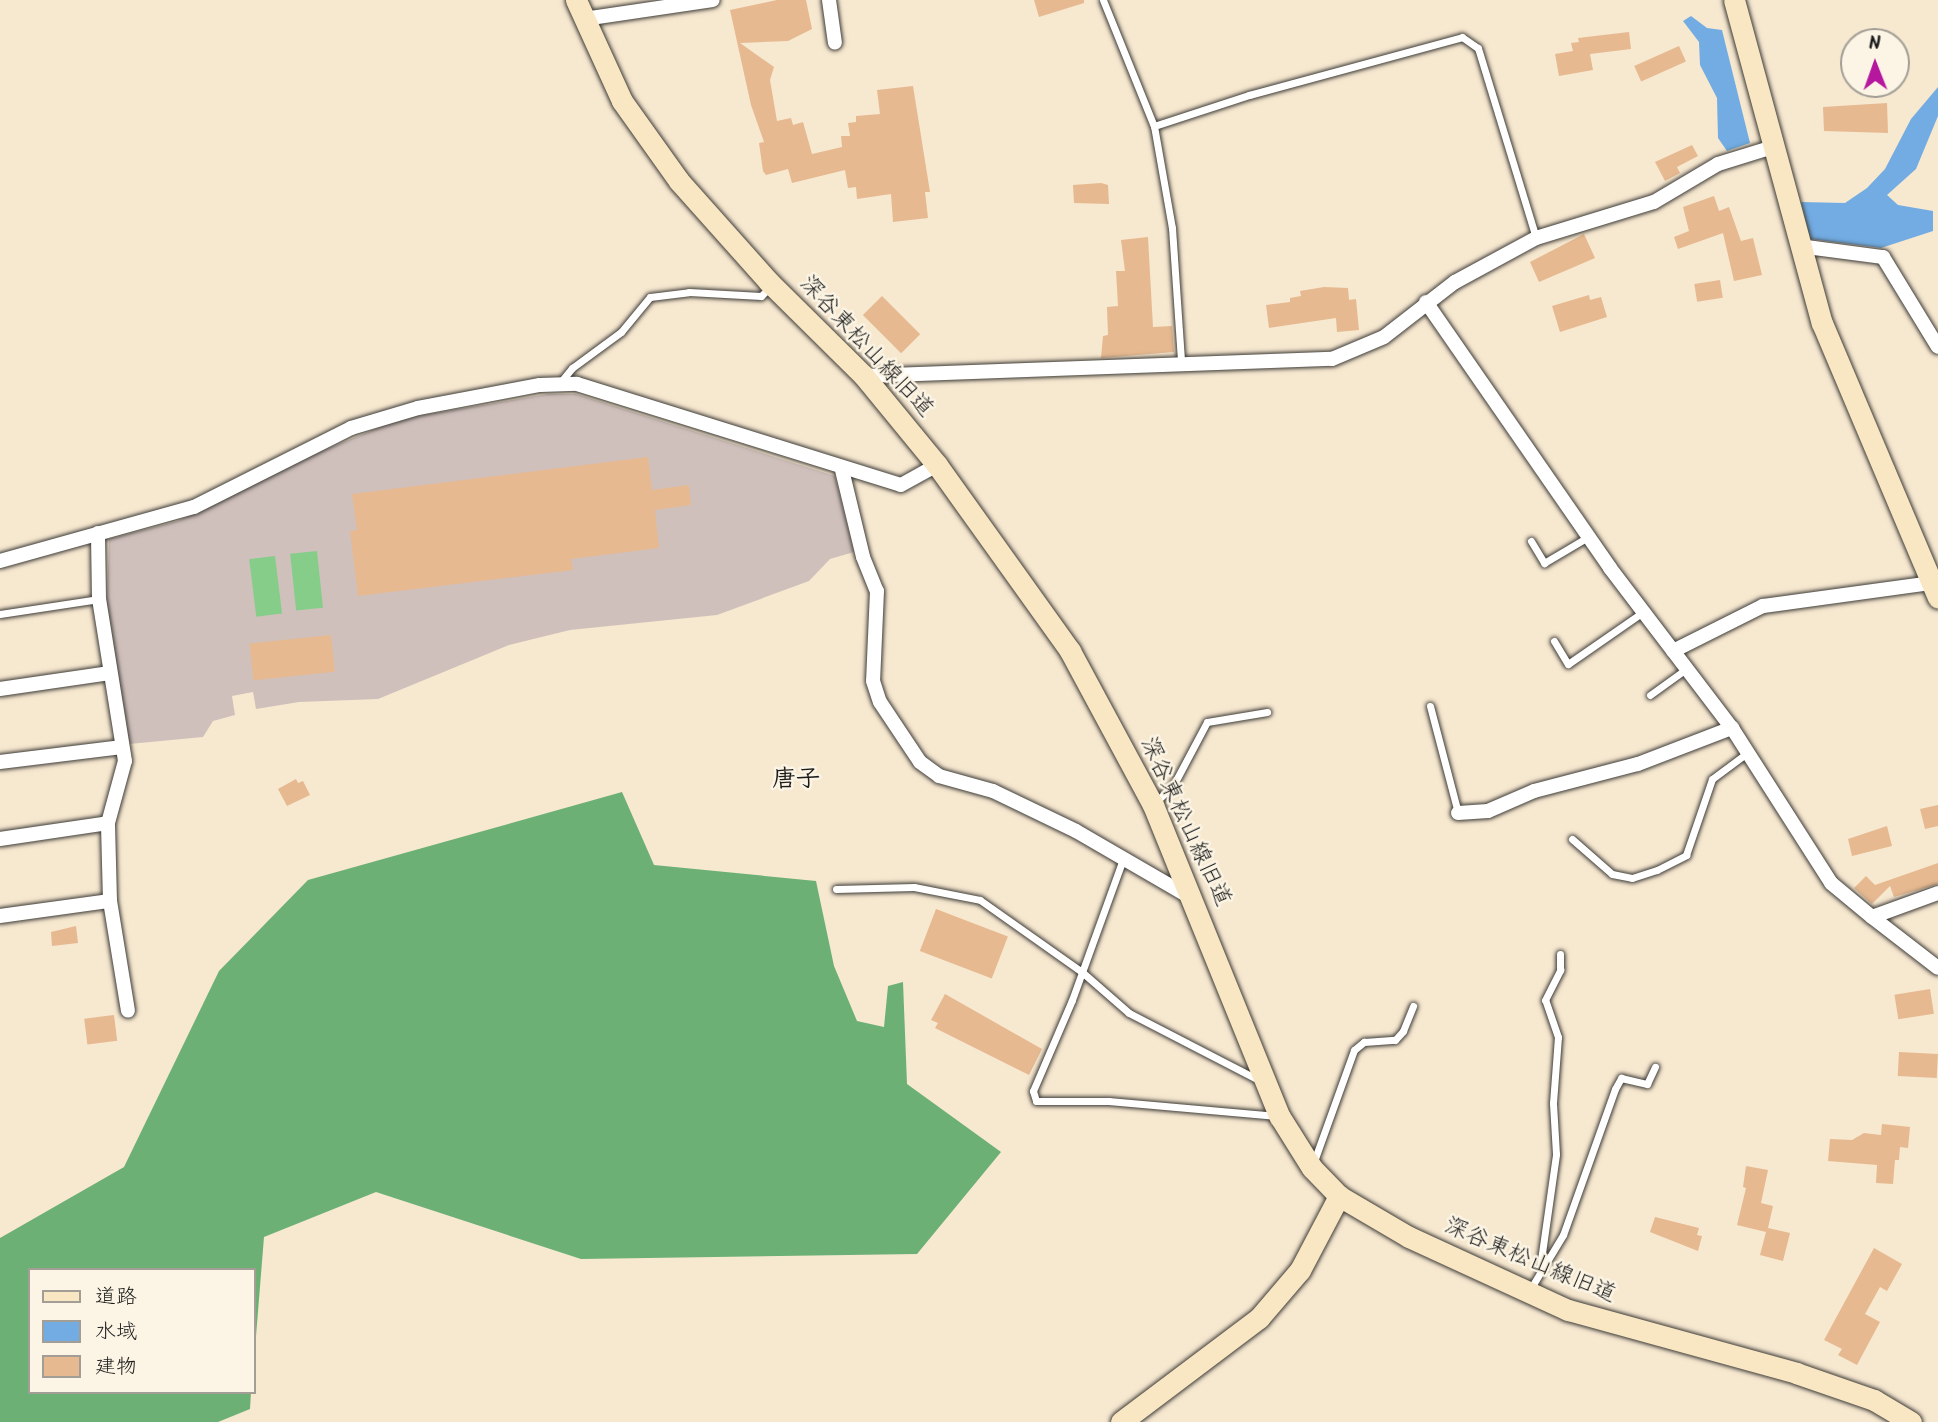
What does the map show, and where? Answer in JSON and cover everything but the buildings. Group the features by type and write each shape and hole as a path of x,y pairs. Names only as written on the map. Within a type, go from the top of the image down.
{"street":[{"path":"580,10 713,0"},
{"path":"829,0 835,43"},
{"path":"1673,651 1763,606 1935,590 1851,398 1799,246 1734,0"},
{"name":"深谷東松山線旧道","path":"580,10 622,101 671,170 772,285 864,376 937,465 1070,652 1153,805 1280,1116 1312,1168 1339,1196 1409,1237 1529,1292 1611,1325 1796,1373 1874,1400 1911,1422"},
{"path":"864,376 1181,361 1332,359 1384,337 1426,302 1536,238 1654,202 1718,164 1773,147"},
{"path":"1799,246 1883,257 1938,347"},
{"path":"1426,302 1588,536 1732,728 1831,883 1938,968"},
{"path":"0,561 194,507 351,428 418,408 558,385 577,384 842,470 901,485 937,465"},
{"path":"842,470 863,557 877,591 873,681 880,702 920,762 939,776 1017,802 1193,898"},
{"path":"98,533 99,599 125,761 108,823 110,901 128,1011"},
{"path":"0,689 110,673"},
{"path":"1458,813 1488,811 1534,791 1638,764 1732,728"},
{"path":"0,762 122,747"},
{"path":"0,839 108,823"},
{"path":"1872,917 1938,894"},
{"path":"0,916 110,901"},
{"path":"1121,1422 1259,1318 1300,1270 1339,1196"}],"lane":[{"path":"1103,0 1154,125 1172,228 1181,361"},
{"path":"1154,125 1249,95 1462,37 1478,48 1536,238"},
{"path":"558,385 572,368 621,332 650,298 689,292 761,296 772,285"},
{"path":"1531,541 1544,563 1588,536"},
{"path":"0,614 99,599"},
{"path":"1554,641 1568,664 1643,612"},
{"path":"1650,695 1687,669"},
{"path":"1430,706 1458,813"},
{"path":"1153,805 1174,784 1207,722 1267,712"},
{"path":"1572,839 1612,874 1632,878 1657,870 1686,855 1712,779 1748,752"},
{"path":"1123,859 1082,972 1033,1091 1036,1101 1110,1101 1280,1116"},
{"path":"836,889 914,887 980,900 1082,972 1129,1013 1266,1084"},
{"path":"1540,1267 1556,1154 1553,1104 1558,1037 1545,1000 1560,970 1560,954"},
{"path":"1312,1168 1354,1050 1364,1042 1395,1040 1413,1006"},
{"path":"1529,1292 1540,1267 1563,1235 1621,1078 1647,1084 1656,1067"}],"shaded area":[{"path":"548,394 576,394 835,476 854,552 830,559 809,581 717,615 570,630 509,645 378,699 299,702 256,709 253,692 232,696 235,715 213,721 203,737 129,744 107,604 109,539 178,521 300,460 400,419"}],"green space":[{"path":"317,551 323,608 296,611 290,554"},
{"path":"275,556 282,614 256,617 249,559"},
{"path":"622,792 654,865 816,881 834,966 857,1021 884,1027 888,986 903,982 907,1084 1001,1152 917,1254 581,1259 376,1192 264,1237 256,1336 256,1268 28,1268 28,1394 251,1394 250,1409 218,1422 0,1422 0,1238 124,1167 219,971 308,880"}],"water":[{"path":"1691,16 1707,28 1722,30 1750,143 1727,151 1718,138 1717,98 1700,65 1699,42 1683,21"},
{"path":"1938,87 1938,116 1916,169 1887,195 1898,205 1933,211 1933,231 1881,248 1810,239 1801,202 1845,203 1867,188 1885,169 1911,119"}],"district":[{"name":"唐子","path":"796,780"}]}
